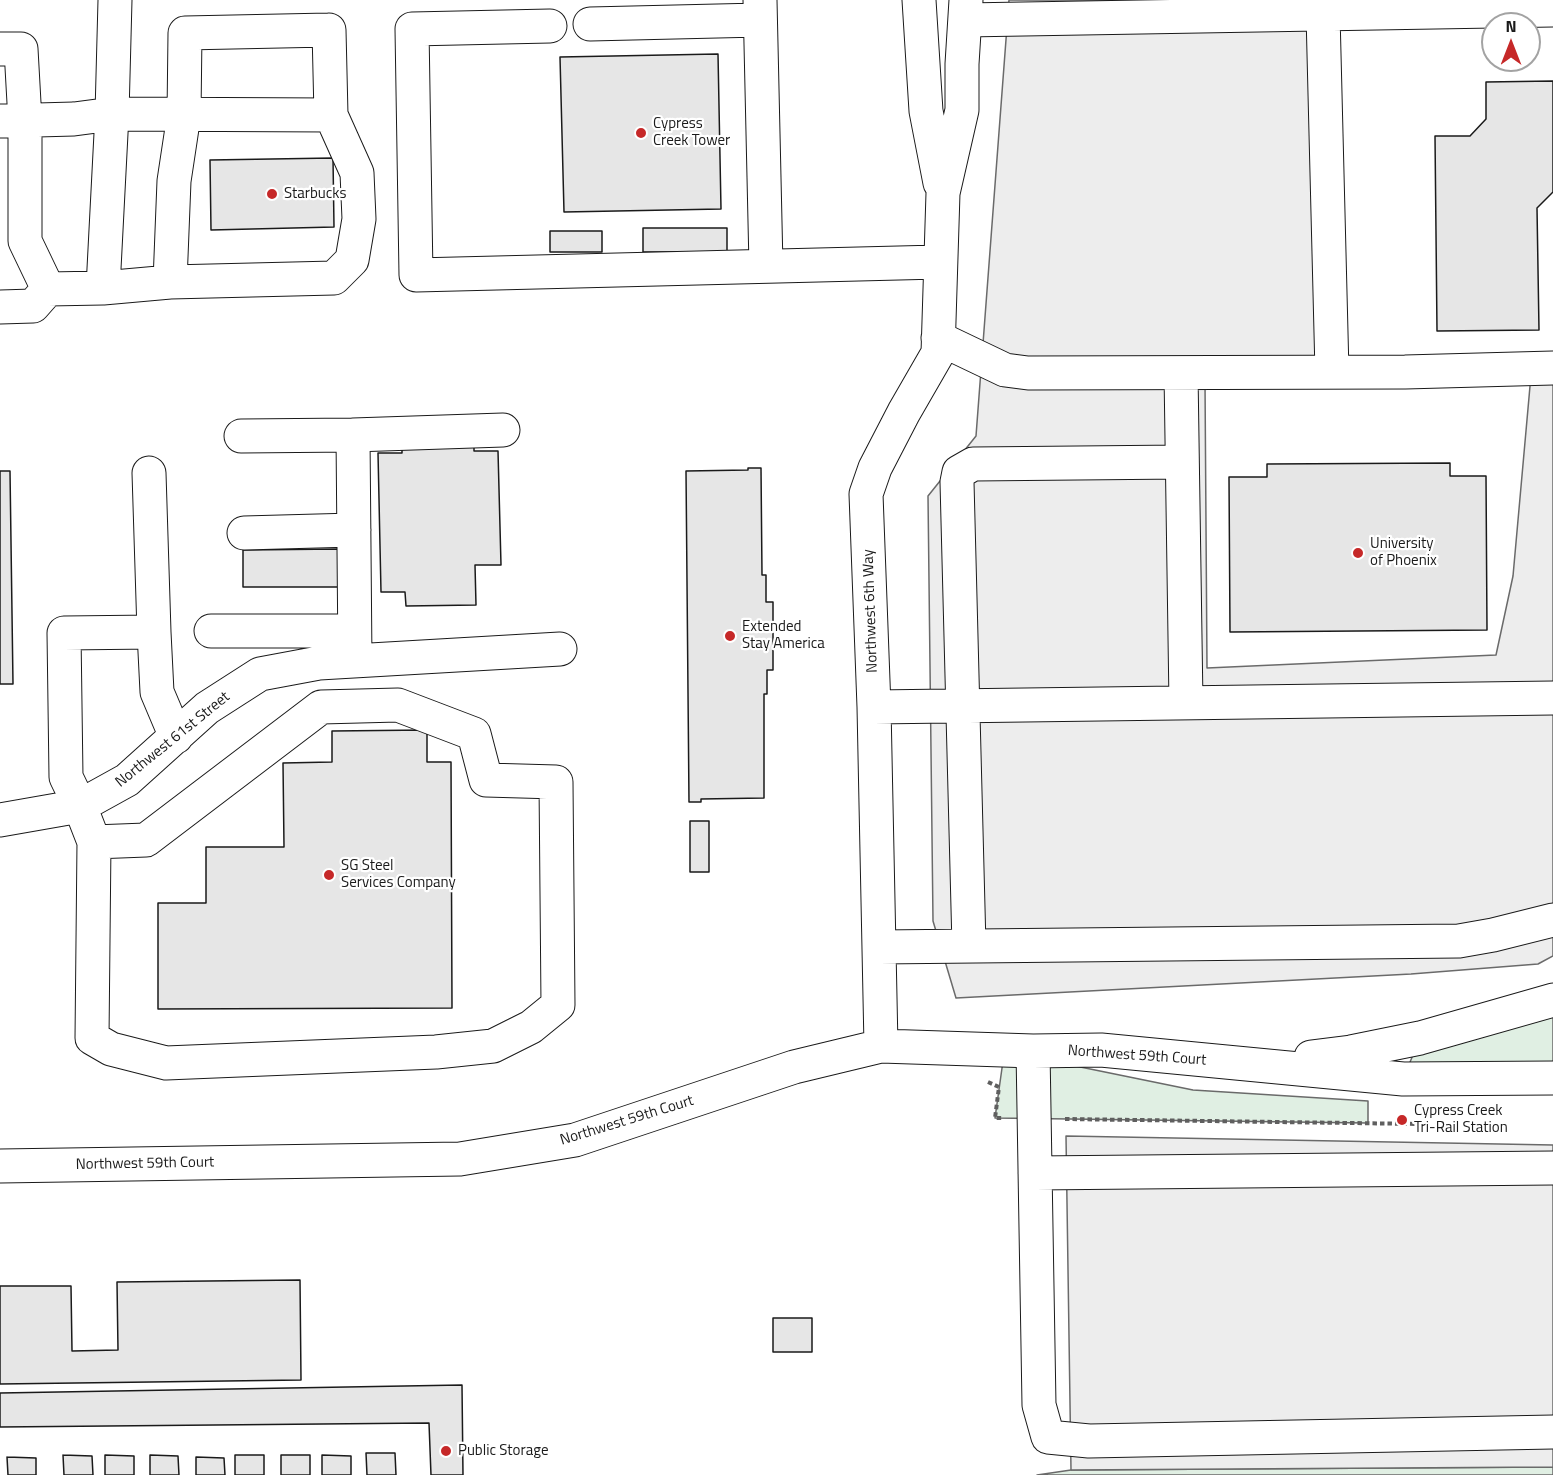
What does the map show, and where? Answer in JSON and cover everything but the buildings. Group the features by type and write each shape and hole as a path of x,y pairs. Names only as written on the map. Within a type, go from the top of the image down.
{"street":[{"path":"103,288 115,0"},
{"name":"Northwest 6th Way","path":"920,0 926,111 942,193"},
{"path":"590,24 760,10 766,266"},
{"path":"965,10 1323,14 1553,10"},
{"name":"Northwest 6th Way","path":"881,1046 874,708 866,494 875,468 894,430 938,353 942,193 962,110 965,10"},
{"path":"1323,14 1332,372"},
{"path":"542,26 412,29 416,275 939,262"},
{"path":"0,307 33,306 48,289 103,288 170,282 334,278 352,260 359,219 357,173 331,115 329,30 185,33 184,115 174,181 170,282"},
{"path":"0,49 21,49 13,121 25,241 48,289"},
{"path":"13,121 112,114 331,115"},
{"path":"938,338 1005,370 1028,373 1332,372 1553,368"},
{"path":"1181,373 1186,703"},
{"path":"242,436 503,430"},
{"path":"211,631 355,646 353,435"},
{"path":"969,946 957,482 959,472 973,464 1182,462"},
{"path":"149,473 157,692 176,737"},
{"path":"244,533 354,530"},
{"path":"94,842 147,840 321,708 398,705 474,734 486,780 556,782 558,1005 531,1027 493,1046 436,1052 166,1063 111,1049 92,1038 94,842 66,777 64,633 154,632"},
{"name":"Northwest 61st Street","path":"0,820 80,806 127,780 207,708 260,674 319,663 355,646 560,649"},
{"path":"874,708 1553,698"},
{"path":"879,947 1459,941 1553,920"},
{"name":"Northwest 59th Court","path":"1246,1064 1351,1052 1420,1038 1553,999"},
{"name":"Northwest 59th Court","path":"0,1166 460,1159 575,1140 794,1067 881,1046 1033,1051 1101,1050 1403,1079 1553,1078"},
{"path":"1033,1051 1039,1405 1048,1437 1089,1441 1553,1432"},
{"path":"1035,1173 1553,1168"}],"path":[{"path":"977,1082 988,1082 999,1087 995,1118 1420,1124"}],"green space":[{"path":"1553,1000 1553,1078 1403,1079 1420,1038"},
{"path":"1003,1061 1051,1061 1193,1090 1368,1101 1368,1123 995,1118"},
{"path":"1553,1467 1553,1475 1037,1475 1071,1470"}],"shaded area":[{"path":"1009,0 1553,0 1332,15 1343,377 1205,382 1207,668 1496,655 1513,576 1531,375 1553,373 1553,956 1538,964 1411,974 956,998 933,921 928,496 976,436"},
{"path":"1066,1136 1553,1145 1553,1467 1071,1470"}],"place":[{"name":"Cypress Creek Tower","path":"641,133"},
{"name":"Starbucks","path":"272,194"},
{"name":"University of Phoenix","path":"1358,553"},
{"name":"Extended Stay America","path":"730,636"},
{"name":"SG Steel Services Company","path":"329,875"},
{"name":"Cypress Creek Tri-Rail Station","path":"1402,1120"},
{"name":"Public Storage","path":"446,1451"}]}
